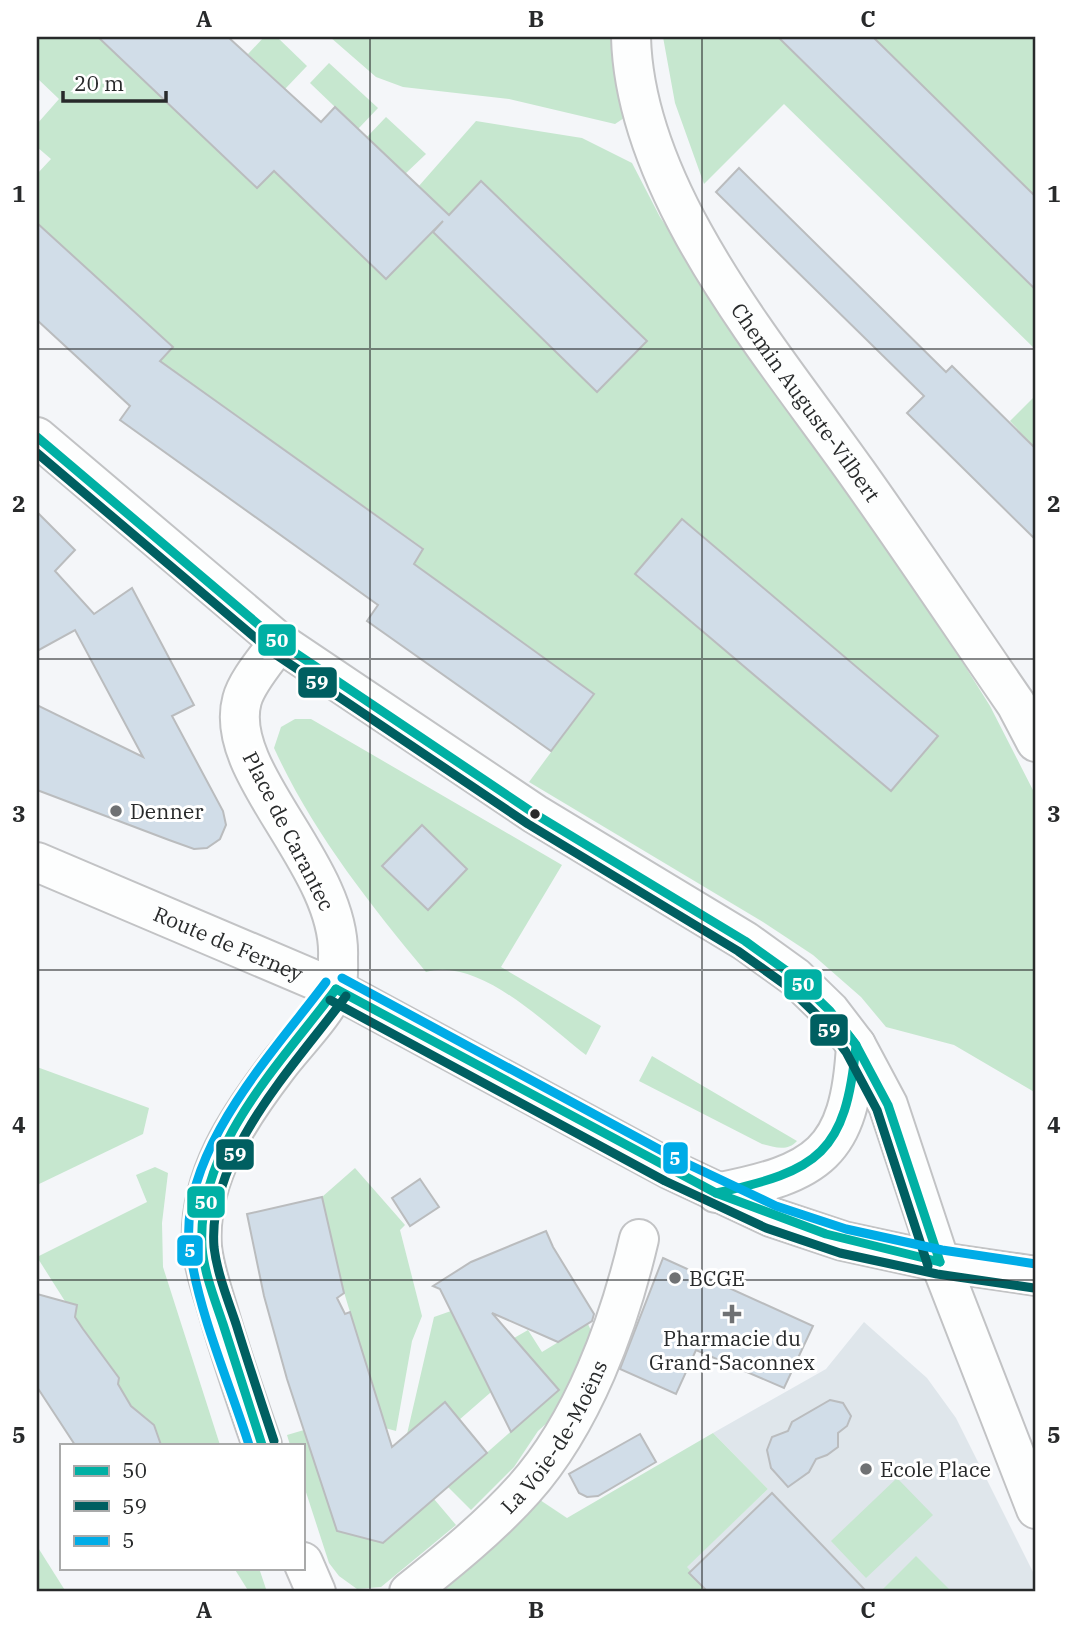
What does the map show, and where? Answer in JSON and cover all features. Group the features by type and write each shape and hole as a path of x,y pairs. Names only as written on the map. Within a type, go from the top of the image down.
{"street":[{"name":"Chemin Auguste-Vilbert","path":"631,37 648,132 692,232 747,317 1016,704 1036,742"},
{"path":"37,437 279,642 535,814 745,941 795,977 830,1011 856,1045 888,1105 940,1262 1036,1510"},
{"name":"Place de Carantec","path":"279,642 242,698 239,716 242,737 250,764 314,870 333,910 339,955 336,989"},
{"name":"Route de Ferney","path":"37,862 336,989 716,1193 771,1217 826,1236 940,1262 1036,1276"},
{"path":"262,1444 212,1291 202,1248 204,1208 213,1176 235,1125 336,989"},
{"path":"716,1193 764,1183 786,1175 811,1164 825,1152 846,1115 854,1089 856,1045"},
{"name":"La Voie-de-Moëns","path":"409,1592 458,1553 525,1488 555,1446 590,1384 625,1296 639,1239"},
{"path":"304,1564 316,1592"}],"shaded area":[{"name":"Ecole Place","path":"864,1322 927,1378 956,1418 1036,1578 1036,1592 710,1592 686,1567 768,1489 713,1433 826,1369"}],"green space":[{"path":"37,37 111,37 105,43 210,142 274,171 386,279 449,215 418,187 476,121 582,138 632,163 660,217 775,390 928,607 990,706 1036,796 1036,1093 954,1045 886,1027 861,997 813,955 763,922 529,782 594,694 435,579 410,570 423,548 160,361 173,347 37,223 37,174 51,159 37,147 37,124 59,99 37,78"},
{"path":"264,37 277,37 307,66 285,89 248,54"},
{"path":"330,37 614,37 627,108 624,118 615,124 509,99 403,87 376,77"},
{"path":"663,37 778,37 1036,290 1036,350 784,104 704,184 675,103"},
{"path":"873,37 1036,37 1036,197"},
{"path":"329,63 378,108 358,129 310,83"},
{"path":"386,117 426,154 405,174 367,137"},
{"path":"1036,395 1036,449 1010,421"},
{"path":"295,719 311,719 562,865 501,967 601,1026 586,1055 532,1011 490,983 468,974 447,970 426,972 323,837 289,779 274,748 281,727"},
{"path":"652,1056 797,1141 785,1148 762,1144 639,1081"},
{"path":"37,1067 149,1108 143,1134 37,1185"},
{"path":"155,1167 168,1173 162,1223 163,1267 220,1444 155,1444 37,1257 147,1202 136,1175"},
{"path":"355,1168 405,1225 400,1230 422,1316 412,1341 396,1431 385,1428 340,1279 322,1197"},
{"path":"451,1311 476,1360 528,1330 542,1352 588,1324 593,1335 557,1414 538,1431 514,1467 471,1510 448,1487 526,1418 498,1386 459,1420 444,1402 407,1434 434,1317"},
{"path":"304,1430 337,1531 383,1543 434,1499 456,1525 381,1587 357,1589 339,1576 329,1563 304,1486 304,1444 290,1444 287,1435"},
{"path":"713,1433 768,1489 687,1567 710,1592 437,1592 540,1500 567,1518"},
{"path":"897,1478 933,1515 866,1578 831,1541"},
{"path":"37,1546 66,1592 37,1592"},
{"path":"916,1556 952,1592 880,1592"},
{"path":"235,1570 260,1570 267,1592 249,1592"}],"building":[{"path":"98,37 228,37 321,122 335,107 449,215 481,181 647,341 597,392 433,232 443,221 386,279 274,171 257,188"},
{"path":"778,37 873,37 1036,197 1036,290"},
{"path":"739,168 946,372 952,366 1036,449 1036,540 907,413 924,396 716,192"},
{"path":"37,223 173,347 160,361 423,549 414,564 594,694 551,751 367,621 378,605 120,420 130,406 37,320"},
{"path":"37,512 75,550 55,571 94,614 132,588 194,705 172,716 223,811 226,825 220,839 207,848 194,849 37,790 37,705 143,757 75,630 37,651"},
{"path":"682,519 938,736 891,791 635,574"},
{"path":"422,825 467,869 428,910 382,866"},
{"path":"420,1179 439,1207 410,1226 392,1198"},
{"path":"322,1197 344,1293 337,1298 345,1314 350,1312 392,1447 445,1402 487,1453 383,1543 337,1531 287,1379 264,1296 247,1214"},
{"path":"546,1231 594,1314 592,1321 558,1342 492,1313 559,1390 511,1432 440,1289 433,1286 471,1262"},
{"path":"663,1258 813,1326 784,1388 696,1350 676,1394 620,1369"},
{"path":"37,1294 77,1305 75,1317 119,1378 118,1384 131,1406 154,1425 161,1444 74,1444 37,1387"},
{"path":"830,1400 843,1403 851,1416 847,1426 838,1433 838,1447 816,1459 809,1472 788,1487 771,1468 767,1450 772,1437 788,1431 792,1422"},
{"path":"640,1434 656,1462 598,1496 587,1497 579,1493 569,1474"},
{"path":"772,1493 867,1592 708,1592 689,1573"}],"transit line":[{"name":"50","path":"37,437 279,642 535,814 745,941 795,977 830,1011 856,1045 888,1105 940,1262"},
{"name":"59","path":"37,453 272,652 528,824 738,951 787,986 821,1019 846,1052 877,1110 928,1266"},
{"name":"5","path":"342,978 677,1159 776,1206 846,1229 942,1250 1036,1264"},
{"name":"5","path":"249,1444 201,1300 190,1251 190,1215 198,1178 213,1142 233,1107 326,982"},
{"name":"50","path":"336,989 716,1193 826,1234 940,1262"},
{"name":"50","path":"262,1444 207,1276 202,1247 204,1210 213,1175 227,1141 246,1108 336,989"},
{"name":"59","path":"274,1441 218,1267 214,1247 216,1213 225,1179 239,1145 258,1113 346,996"},
{"name":"59","path":"330,1000 665,1181 766,1228 840,1253 937,1274 1034,1288"},
{"name":"50","path":"716,1193 780,1176 803,1165 821,1151 834,1133 844,1111 851,1081 856,1045 839,1023"}],"place":[{"name":"Denner","path":"116,811"},
{"name":"BCGE","path":"675,1278"},
{"name":"Pharmacie du Grand-Saconnex","path":"732,1314"},
{"name":"Ecole Place","path":"866,1469"}]}
